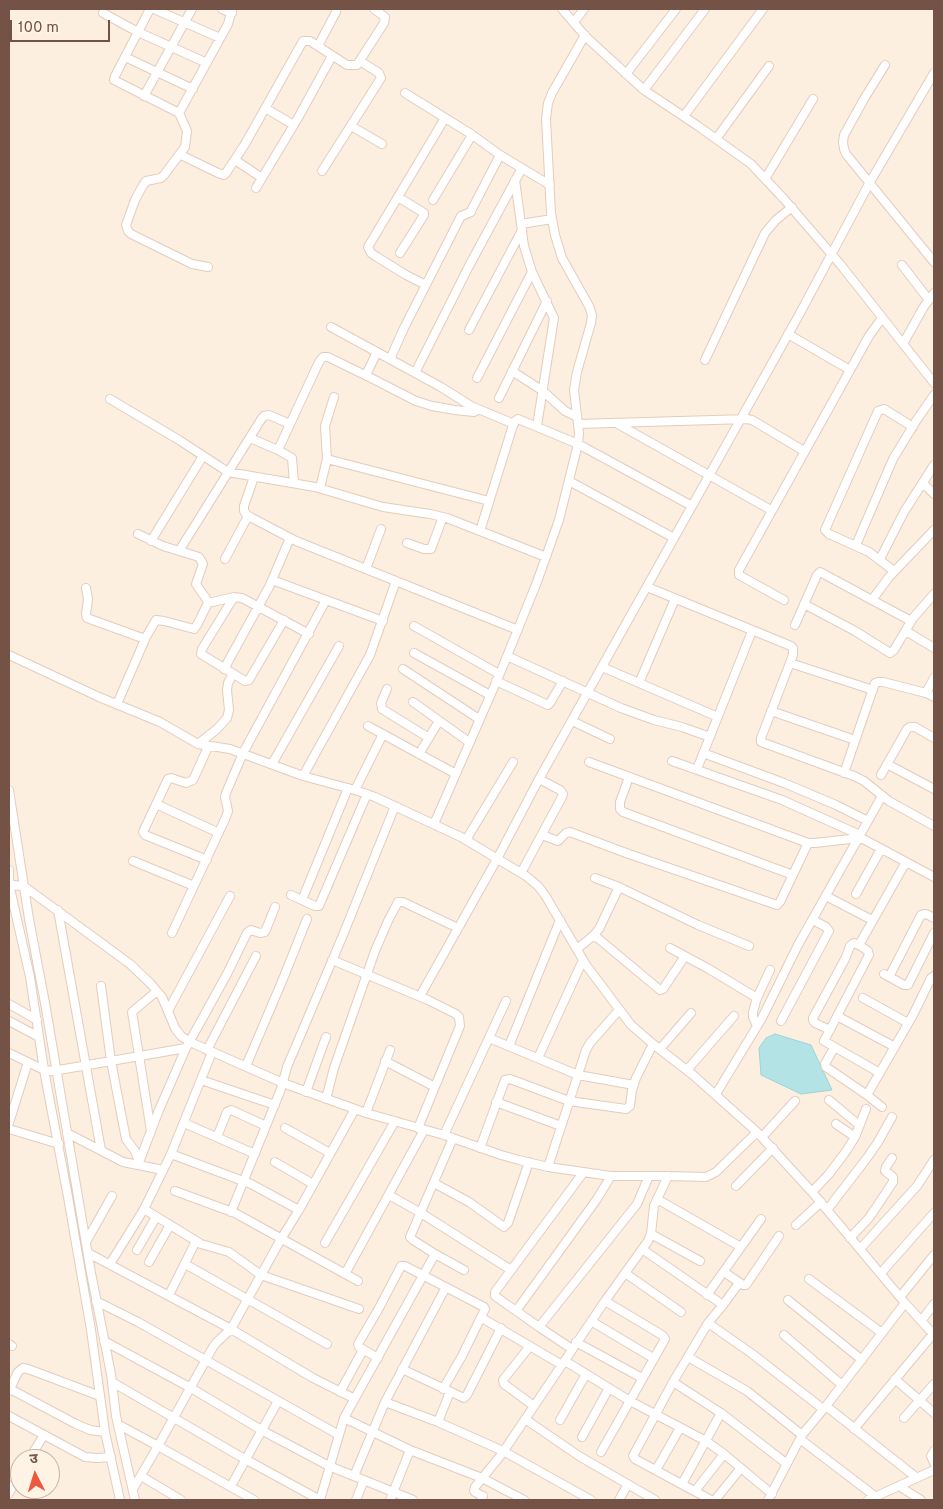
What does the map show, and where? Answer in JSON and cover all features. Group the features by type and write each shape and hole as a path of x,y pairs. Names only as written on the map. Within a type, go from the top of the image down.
{"street":[{"path":"208,267 192,264 131,234 126,228 130,210 142,187 146,182 161,178 181,155 185,147 187,131 180,113 144,96 114,80 114,78 152,9 220,38"},
{"path":"144,96 192,9"},
{"path":"180,113 220,38 232,11 222,9"},
{"path":"181,155 222,174 228,172 304,41 310,41 346,65 357,65 384,23 385,17 374,9"},
{"path":"562,9 585,35 644,90 751,164 832,254 934,383"},
{"path":"574,22 584,9"},
{"path":"626,74 676,9"},
{"path":"644,90 705,9"},
{"path":"684,116 763,9"},
{"path":"318,46 336,12"},
{"path":"103,13 138,32 206,63"},
{"path":"434,824 518,630 559,520 578,444 579,433 574,390 592,315 589,306 562,258 555,236 552,219 546,119 548,103 552,93 585,35"},
{"path":"125,56 192,89"},
{"path":"256,188 332,56"},
{"path":"322,171 381,78 379,73 360,61"},
{"path":"716,139 769,66"},
{"path":"885,66 864,99 842,142 846,154 934,262"},
{"path":"420,996 788,334 870,182 934,73"},
{"path":"405,93 550,185"},
{"path":"765,179 812,99"},
{"path":"265,108 294,125"},
{"path":"426,285 392,267 368,249 369,243 445,118"},
{"path":"351,126 382,144"},
{"path":"433,200 472,135"},
{"path":"390,359 461,216 471,212 500,155"},
{"path":"235,160 262,178"},
{"path":"416,373 469,266 522,168"},
{"path":"515,180 524,246 532,272 553,314 555,323 536,426"},
{"path":"398,197 424,213 400,253"},
{"path":"705,360 765,233 776,220 792,208"},
{"path":"469,330 521,227 552,219"},
{"path":"902,265 928,300"},
{"path":"478,378 532,272"},
{"path":"903,344 934,293"},
{"path":"499,398 547,302"},
{"path":"784,600 738,573 804,451 869,336 882,318"},
{"path":"332,327 416,373 478,410 514,424"},
{"path":"788,334 850,370"},
{"path":"366,375 377,352"},
{"path":"278,450 323,356 366,375 422,404 462,411 474,412 478,410"},
{"path":"512,371 542,391 577,420 615,423 752,420 804,451"},
{"path":"856,545 893,460 934,395"},
{"path":"320,488 327,459 325,426 334,397"},
{"path":"110,399 228,472 320,488 382,507 443,517 546,556"},
{"path":"894,571 880,559 856,545 829,534 825,530 878,411 884,408 913,427"},
{"path":"179,551 262,418 266,415 290,424"},
{"path":"480,531 514,424 518,419 578,444 692,506"},
{"path":"615,423 771,510"},
{"path":"250,438 292,458 294,483"},
{"path":"151,541 203,456"},
{"path":"327,459 489,501"},
{"path":"880,559 894,529 934,465"},
{"path":"254,477 244,506 244,511 248,516 290,538 518,630"},
{"path":"570,481 674,538"},
{"path":"923,483 934,494"},
{"path":"225,559 248,516"},
{"path":"407,543 424,549 431,549 443,517"},
{"path":"366,569 381,529"},
{"path":"872,600 894,571 934,530"},
{"path":"138,534 163,546 194,554 202,560 202,569 196,584 208,603"},
{"path":"224,668 272,580 290,538"},
{"path":"795,625 817,574 820,572 911,621"},
{"path":"272,580 383,621"},
{"path":"303,776 370,655 396,581"},
{"path":"647,587 793,648 793,655 771,710 761,742 864,781 882,796 934,826"},
{"path":"86,588 88,599 87,618 145,639"},
{"path":"804,604 890,652 894,650 920,609 934,594"},
{"path":"208,603 234,597 242,598 309,634"},
{"path":"234,597 202,649 201,654 245,681 249,680 284,620"},
{"path":"639,683 676,599"},
{"path":"172,933 228,811 226,793 243,753 326,600"},
{"path":"117,704 145,639 156,620 191,628 196,627 208,603"},
{"path":"198,624 212,632"},
{"path":"414,626 498,678 548,705 562,681"},
{"path":"696,769 752,631"},
{"path":"906,631 934,648"},
{"path":"272,764 339,646"},
{"path":"414,653 490,695"},
{"path":"9,655 160,722 198,744 208,747 222,747 243,753 303,776 367,794 395,806 466,840 538,886 576,949 631,1025 716,1094 760,1134 934,1334 854,1429"},
{"path":"507,656 621,708 654,720 682,726 710,737"},
{"path":"790,663 873,690"},
{"path":"602,667 718,716"},
{"path":"402,669 479,719"},
{"path":"198,744 217,729 227,718 227,690 228,683 233,674"},
{"path":"926,693 934,678"},
{"path":"844,773 875,683 883,682 926,693 934,697"},
{"path":"388,689 381,703 382,709 429,738"},
{"path":"413,702 469,742"},
{"path":"771,710 855,740"},
{"path":"419,754 439,721"},
{"path":"572,721 610,739"},
{"path":"368,726 456,774"},
{"path":"881,775 907,729 915,727 934,738"},
{"path":"302,900 352,789 383,734"},
{"path":"207,860 143,833 168,779 186,782 193,780 208,747"},
{"path":"703,753 784,783 868,821"},
{"path":"672,761 782,800 859,837 934,877"},
{"path":"466,840 513,762"},
{"path":"589,762 808,843 815,844 859,837"},
{"path":"887,764 934,789"},
{"path":"628,777 620,802 620,809 623,812 793,875"},
{"path":"520,873 563,794 560,790 539,779"},
{"path":"9,790 15,885 39,1037 67,1133 105,1432 133,1489 135,1500"},
{"path":"291,896 317,907 320,904 367,794"},
{"path":"716,1094 757,1026 798,945 882,796"},
{"path":"156,804 219,833"},
{"path":"231,1212 283,1083 286,1066 395,806"},
{"path":"542,834 558,841 566,833 570,832 774,905 779,904 808,843"},
{"path":"856,894 881,849"},
{"path":"133,861 194,886"},
{"path":"859,945 906,862"},
{"path":"9,870 32,934 59,1144 96,1301 112,1382 116,1416 119,1425 117,1454 120,1500"},
{"path":"595,878 749,946"},
{"path":"15,885 58,910 130,964 162,997 175,1028 188,1045"},
{"path":"576,949 594,935 602,924 619,887"},
{"path":"168,1011 230,896"},
{"path":"826,896 872,920"},
{"path":"326,1099 334,1068 367,974 388,920 398,902 403,902 458,928"},
{"path":"139,1164 159,1110 188,1045 227,974 247,932 251,930 260,933 265,932 275,907"},
{"path":"58,910 100,1150"},
{"path":"934,918 926,914 921,915 886,975 904,985 908,984 934,933"},
{"path":"246,1066 306,919"},
{"path":"509,1046 560,920"},
{"path":"781,1021 829,931 826,926 813,920"},
{"path":"594,935 660,990 663,989 685,956"},
{"path":"830,1030 815,1023 813,1018 850,946 854,943 868,951 869,955 830,1030 824,1041 880,1073"},
{"path":"670,948 758,998"},
{"path":"110,1264 144,1209 171,1154 201,1080 210,1051 256,956"},
{"path":"332,960 420,996 456,1014 460,1021 460,1026 435,1087 421,1129 389,1195 346,1274"},
{"path":"538,1058 584,960"},
{"path":"757,1026 753,1012 770,970"},
{"path":"868,1095 931,978 934,976"},
{"path":"101,986 111,1061 126,1139 135,1151 139,1164"},
{"path":"151,1133 132,1012 157,992"},
{"path":"863,998 908,1023"},
{"path":"444,1135 506,1001"},
{"path":"9,1004 37,1020"},
{"path":"548,1167 586,1050 619,1010"},
{"path":"480,1148 503,1082 507,1078 570,1100 626,1109 630,1106 634,1085 656,1047 691,1013"},
{"path":"687,1070 734,1016"},
{"path":"837,1016 895,1047"},
{"path":"9,1021 39,1037"},
{"path":"306,1092 326,1037"},
{"path":"489,1038 578,1076 634,1085"},
{"path":"9,1052 28,1062 50,1070 111,1061 188,1045 210,1051 306,1092 366,1113 444,1135 501,1155 548,1167 611,1176 706,1178 716,1172 760,1134 795,1101"},
{"path":"834,1048 825,1064 826,1067 868,1095 882,1107"},
{"path":"366,1113 390,1050"},
{"path":"385,1061 435,1087"},
{"path":"9,1123 28,1062"},
{"path":"201,1080 275,1104"},
{"path":"828,1100 859,1125"},
{"path":"496,1102 562,1126"},
{"path":"133,1489 216,1342 231,1329 299,1210 354,1108"},
{"path":"812,1192 840,1161 855,1137 866,1109"},
{"path":"216,1137 227,1112 231,1110 266,1126"},
{"path":"827,1210 867,1158 892,1116"},
{"path":"325,1243 395,1121"},
{"path":"184,1123 255,1154"},
{"path":"836,1124 855,1137"},
{"path":"285,1128 330,1153"},
{"path":"9,1129 59,1144"},
{"path":"67,1133 123,1162 163,1170"},
{"path":"453,1138 410,1236 412,1240 464,1270"},
{"path":"736,1186 773,1148"},
{"path":"171,1154 244,1182 269,1193 299,1210"},
{"path":"850,1238 869,1218 893,1182 893,1177 885,1171 892,1158"},
{"path":"860,1250 917,1186 934,1160"},
{"path":"275,1162 313,1184"},
{"path":"434,1183 469,1202 504,1226 508,1223 529,1162"},
{"path":"583,1173 494,1294 539,1327 642,1378"},
{"path":"516,1311 597,1199 611,1176"},
{"path":"539,1327 636,1204 649,1176"},
{"path":"481,1500 482,1495 475,1492 474,1489 503,1451 648,1241 654,1206 668,1176"},
{"path":"175,1191 253,1222 358,1281"},
{"path":"389,1195 511,1270"},
{"path":"83,1247 112,1196"},
{"path":"657,1199 741,1247"},
{"path":"796,1225 821,1202"},
{"path":"144,1209 196,1241 230,1252 261,1275 359,1309"},
{"path":"881,1273 934,1213"},
{"path":"137,1250 156,1217"},
{"path":"707,1295 760,1219"},
{"path":"149,1262 170,1225"},
{"path":"650,1234 700,1261"},
{"path":"724,1272 744,1286 746,1285 778,1236"},
{"path":"169,1295 196,1241"},
{"path":"83,1247 110,1264 231,1329 313,1378 355,1399"},
{"path":"642,1249 723,1305"},
{"path":"112,1382 320,1500 344,1418 435,1254"},
{"path":"482,1318 706,1442 741,1468 770,1497 801,1437 882,1333 934,1255"},
{"path":"185,1264 327,1344"},
{"path":"378,1358 363,1350 358,1344 401,1266 424,1275 484,1306 486,1310 447,1391 438,1422"},
{"path":"625,1273 681,1312"},
{"path":"809,1279 882,1333"},
{"path":"711,1500 635,1459 633,1456 673,1382 708,1323 739,1283"},
{"path":"354,1476 385,1402 446,1287"},
{"path":"788,1300 862,1360"},
{"path":"96,1301 138,1322 339,1435"},
{"path":"601,1452 664,1341 664,1337 605,1301"},
{"path":"921,1321 934,1304"},
{"path":"591,1321 654,1358"},
{"path":"708,1323 854,1429 916,1478"},
{"path":"402,1369 462,1398 466,1397 501,1328"},
{"path":"784,1335 842,1384"},
{"path":"104,1341 329,1466 413,1500"},
{"path":"530,1346 504,1378 503,1382 534,1406"},
{"path":"340,1392 363,1350"},
{"path":"688,1357 747,1391 801,1437 876,1496"},
{"path":"100,1396 23,1368 18,1372 9,1390 76,1424 90,1430 105,1432"},
{"path":"560,1420 586,1374"},
{"path":"895,1379 934,1413"},
{"path":"673,1382 721,1413 786,1464"},
{"path":"904,1418 934,1384"},
{"path":"582,1437 609,1388"},
{"path":"231,1486 278,1401"},
{"path":"385,1402 438,1422 503,1451 591,1500"},
{"path":"682,1484 721,1413"},
{"path":"9,1416 85,1456 97,1458 117,1454"},
{"path":"344,1418 410,1450 482,1478 524,1500"},
{"path":"525,1419 579,1456 655,1500"},
{"path":"119,1425 254,1500"},
{"path":"656,1470 680,1428"},
{"path":"36,1449 44,1435"},
{"path":"390,1500 410,1450"},
{"path":"934,1451 932,1456 934,1463"},
{"path":"695,1491 724,1454"},
{"path":"715,1500 741,1468"},
{"path":"868,1500 934,1470"},
{"path":"141,1476 181,1500"},
{"path":"356,1500 364,1480"},
{"path":"619,1500 628,1484"},
{"path":"899,1486 921,1500"}],"water":[{"path":"775,1034 811,1045 832,1090 801,1094 761,1075 759,1048 766,1038"}]}
